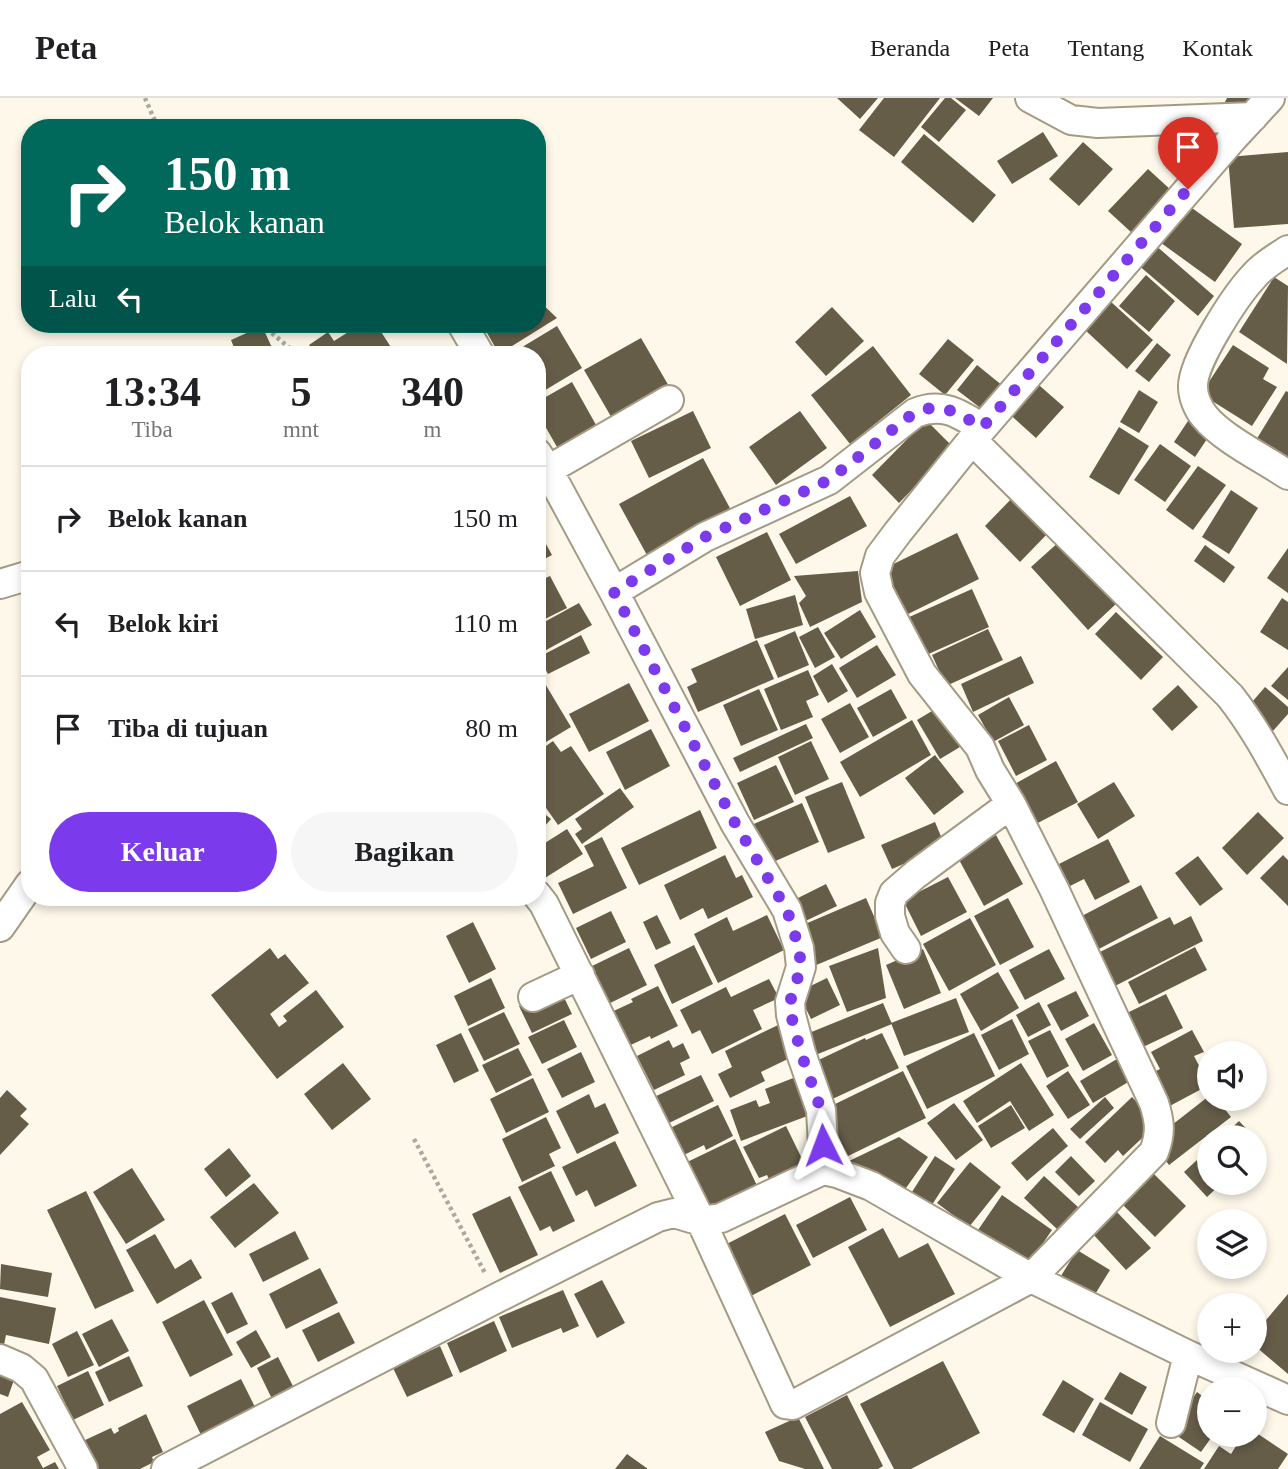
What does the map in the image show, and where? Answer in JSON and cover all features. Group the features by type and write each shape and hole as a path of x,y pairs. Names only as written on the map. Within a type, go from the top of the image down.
{"street":[{"path":"1030,98 1070,120 1098,123 1262,108"},
{"path":"545,906 701,1221 783,1400 789,1405 1031,1278 1154,1152 1159,1139 1160,1120 1154,1103 1071,926 980,747 922,674 879,592 876,582 877,565 880,556 898,532 977,434 1232,139 1262,108"},
{"path":"1288,250 1255,275 1238,296 1203,353 1192,388 1195,400 1205,417 1223,433 1288,475"},
{"path":"546,461 669,400"},
{"path":"614,592 705,537 829,480 915,412 929,407 958,412 1230,696 1253,727 1288,790"},
{"path":"546,467 735,823 787,910 799,948 801,967 790,1002 791,1015 821,1110 823,1145 814,1174"},
{"path":"0,584 21,578"},
{"path":"906,949 895,933 890,916 890,903 894,893 1011,804"},
{"path":"0,927 21,897"},
{"path":"533,996 580,975"},
{"path":"166,1469 658,1217 674,1213 701,1221 727,1216 823,1170 871,1186 1031,1278 1188,1356 1288,1400"},
{"path":"1171,1423 1188,1356"},
{"path":"0,1359 21,1368 34,1379 83,1469"}],"path":[{"path":"145,98 154,119"},
{"path":"272,333 287,346"},
{"path":"414,1139 498,1298"}],"building":[{"path":"837,98 878,98 860,119"},
{"path":"884,98 940,98 894,157 859,130"},
{"path":"945,98 951,98 966,110 939,142 921,127"},
{"path":"955,98 993,98 979,116"},
{"path":"1227,98 1257,98 1251,115 1225,102"},
{"path":"1043,132 1058,156 1012,184 997,161"},
{"path":"924,134 996,195 973,223 901,162"},
{"path":"1083,142 1113,169 1079,206 1049,179"},
{"path":"1288,152 1288,224 1234,228 1228,157"},
{"path":"1148,169 1172,191 1132,233 1108,211"},
{"path":"1185,203 1242,244 1215,282 1157,240"},
{"path":"1154,244 1214,296 1198,316 1137,264"},
{"path":"1146,275 1175,301 1149,332 1119,306"},
{"path":"1274,277 1288,286 1287,364 1239,332"},
{"path":"1110,301 1153,340 1127,369 1084,329"},
{"path":"832,307 864,341 826,376 795,342"},
{"path":"546,308 557,318 546,325"},
{"path":"557,326 582,368 546,390 546,346 524,346"},
{"path":"246,333 265,333 271,346 233,346 231,340"},
{"path":"327,333 334,341 347,333 382,333 390,346 309,345"},
{"path":"487,333 533,333 512,346 494,346"},
{"path":"641,338 670,388 613,420 584,370"},
{"path":"948,339 974,360 945,395 919,374"},
{"path":"1157,343 1171,355 1149,382 1135,371"},
{"path":"1233,345 1269,368 1263,379 1277,387 1252,426 1201,394"},
{"path":"873,346 911,395 850,444 811,395"},
{"path":"977,365 1003,386 983,410 957,390"},
{"path":"1032,379 1064,407 1036,438 1005,410"},
{"path":"572,382 600,432 561,454 546,428 546,397"},
{"path":"1139,390 1158,402 1139,433 1120,422"},
{"path":"1286,391 1288,392 1288,467 1253,445"},
{"path":"693,411 711,448 649,478 631,441"},
{"path":"800,411 827,448 776,485 749,447"},
{"path":"1190,418 1211,433 1195,457 1174,442"},
{"path":"926,420 953,447 899,503 872,475"},
{"path":"1119,427 1149,446 1119,495 1089,477"},
{"path":"1160,444 1191,466 1165,502 1134,480"},
{"path":"703,458 732,512 648,557 619,504"},
{"path":"1198,466 1226,485 1193,530 1166,510"},
{"path":"1231,490 1258,508 1229,554 1202,537"},
{"path":"1015,495 1051,530 1020,562 985,526"},
{"path":"850,496 867,526 796,564 779,534"},
{"path":"767,532 791,580 740,606 716,557"},
{"path":"957,533 979,579 902,617 879,571"},
{"path":"1060,541 1116,604 1088,630 1031,567"},
{"path":"546,544 552,555 546,558"},
{"path":"1205,545 1235,567 1224,583 1194,561"},
{"path":"1288,548 1288,593 1267,578"},
{"path":"858,571 862,602 810,627 799,603 806,596 794,576"},
{"path":"550,576 567,608 546,618 546,578"},
{"path":"972,589 989,627 924,656 907,618"},
{"path":"795,595 803,625 755,639 746,609"},
{"path":"1282,598 1288,602 1288,650 1260,632"},
{"path":"579,603 592,625 546,650 546,621"},
{"path":"860,610 876,637 841,659 824,633"},
{"path":"1116,612 1163,657 1141,680 1095,634"},
{"path":"818,627 835,657 815,668 799,637"},
{"path":"988,629 1003,660 946,686 932,655"},
{"path":"795,631 809,665 778,678 764,645"},
{"path":"581,635 590,653 548,674 546,653"},
{"path":"757,640 774,679 698,712 687,687 697,682 691,669"},
{"path":"877,645 896,675 857,698 839,668"},
{"path":"1021,656 1034,683 973,712 961,684"},
{"path":"832,664 848,691 828,703 813,676"},
{"path":"1288,667 1288,700 1271,686"},
{"path":"808,670 819,695 806,701 813,717 781,730 764,689"},
{"path":"629,683 649,721 589,752 569,714"},
{"path":"546,685 571,727 546,742"},
{"path":"1178,685 1198,707 1172,731 1152,709"},
{"path":"1265,687 1288,707 1288,714 1272,732 1246,709"},
{"path":"759,689 778,730 741,746 723,705"},
{"path":"891,689 907,718 873,737 857,708"},
{"path":"1009,697 1024,725 993,742 978,715"},
{"path":"850,703 869,737 840,753 821,719"},
{"path":"937,708 960,747 940,759 917,720"},
{"path":"912,720 931,755 860,797 840,762"},
{"path":"806,724 813,738 740,772 733,758"},
{"path":"1029,725 1047,760 1016,776 998,741"},
{"path":"651,729 670,766 625,790 606,752"},
{"path":"553,741 561,752 571,746 604,794 558,825 546,808 546,746"},
{"path":"811,741 829,779 795,795 778,757"},
{"path":"935,755 964,792 934,815 905,778"},
{"path":"1056,761 1078,802 1034,825 1013,785"},
{"path":"776,765 794,802 754,820 737,783"},
{"path":"842,782 865,838 828,853 805,797"},
{"path":"1114,782 1135,816 1098,839 1077,804"},
{"path":"620,788 634,807 582,844 575,834 582,829 575,819"},
{"path":"802,803 819,842 764,866 747,827"},
{"path":"700,810 717,848 639,885 621,848"},
{"path":"1258,812 1284,838 1247,875 1222,848"},
{"path":"935,822 945,846 892,869 881,845"},
{"path":"567,829 583,854 546,877 546,842"},
{"path":"996,835 1023,884 984,906 957,856"},
{"path":"602,837 627,888 573,914 558,883 594,866 584,846"},
{"path":"1108,839 1130,882 1095,900 1084,879 1070,886 1059,864"},
{"path":"725,855 736,878 742,875 753,897 708,919 703,908 680,920 664,885"},
{"path":"1283,855 1288,860 1288,906 1260,878"},
{"path":"1198,856 1223,889 1200,906 1175,873"},
{"path":"948,877 967,912 921,936 903,900"},
{"path":"826,884 837,906 797,925 786,904"},
{"path":"1141,885 1158,918 1095,951 1078,918"},
{"path":"866,898 883,937 814,966 798,927"},
{"path":"1008,898 1034,947 1000,965 974,916"},
{"path":"611,911 626,942 591,959 576,928"},
{"path":"657,915 671,943 656,950 643,922"},
{"path":"767,915 784,950 718,983 694,934 727,917 733,931"},
{"path":"1191,916 1203,941 1113,987 1096,954 1170,917 1174,925"},
{"path":"970,918 996,965 949,991 923,944"},
{"path":"473,922 496,969 469,983 446,936"},
{"path":"694,945 713,984 672,1004 654,965"},
{"path":"1195,947 1207,970 1139,1004 1128,982"},
{"path":"270,948 278,959 285,954 309,983 270,1014 279,1027 287,1021 283,1016 316,990 344,1027 277,1079 211,995"},
{"path":"629,948 647,985 604,1006 586,969"},
{"path":"878,948 886,998 847,1012 829,966"},
{"path":"923,949 941,993 904,1009 886,965"},
{"path":"1049,949 1065,979 1025,1000 1009,970"},
{"path":"998,972 1019,1008 981,1031 960,994"},
{"path":"491,978 505,1008 468,1026 454,996"},
{"path":"827,978 840,1005 811,1019 798,992"},
{"path":"769,979 779,998 753,1010 762,1029 712,1054 700,1030 692,1034 680,1010 726,987 731,997"},
{"path":"658,986 678,1026 622,1049 605,1015"},
{"path":"559,987 572,1014 532,1033 519,1006"},
{"path":"1076,991 1089,1016 1061,1031 1047,1005"},
{"path":"1166,994 1183,1028 1143,1047 1127,1013"},
{"path":"956,998 969,1032 904,1056 891,1023"},
{"path":"1039,1002 1051,1025 1028,1037 1016,1015"},
{"path":"883,1003 892,1024 813,1056 804,1035"},
{"path":"504,1012 520,1044 484,1061 468,1029"},
{"path":"1012,1019 1029,1054 999,1070 981,1035"},
{"path":"564,1020 577,1047 542,1064 528,1037"},
{"path":"1094,1023 1112,1055 1083,1071 1065,1039"},
{"path":"778,1025 794,1056 761,1072 765,1081 730,1098 718,1074 732,1067 725,1051"},
{"path":"1050,1030 1069,1066 1047,1078 1028,1041"},
{"path":"1192,1030 1198,1041 1197,1055 1194,1056 1197,1062 1197,1091 1166,1108 1148,1075 1160,1069 1151,1052"},
{"path":"461,1033 479,1071 454,1083 436,1045"},
{"path":"882,1033 899,1068 826,1102 808,1065 865,1038 866,1040"},
{"path":"974,1033 995,1076 927,1109 906,1066"},
{"path":"669,1040 673,1048 683,1043 690,1058 680,1063 685,1075 654,1090 637,1056"},
{"path":"518,1048 532,1075 496,1093 482,1065"},
{"path":"581,1052 595,1082 562,1098 547,1069"},
{"path":"1117,1059 1130,1081 1093,1103 1080,1081"},
{"path":"343,1063 371,1099 332,1130 304,1094"},
{"path":"1021,1063 1054,1115 1029,1131 1010,1101 977,1123 963,1101"},
{"path":"903,1071 926,1118 844,1158 838,1147 828,1149 831,1106"},
{"path":"1068,1071 1090,1105 1068,1119 1046,1086"},
{"path":"701,1075 714,1101 663,1126 650,1099"},
{"path":"796,1077 810,1115 741,1141 730,1110 756,1100 759,1107 770,1103 765,1089"},
{"path":"533,1078 549,1112 506,1133 490,1099"},
{"path":"7,1090 27,1109 20,1116 29,1124 0,1155 0,1098"},
{"path":"589,1094 595,1108 605,1103 619,1133 577,1154 556,1111"},
{"path":"1105,1097 1114,1108 1080,1139 1070,1129"},
{"path":"1132,1097 1157,1124 1123,1156 1118,1150 1105,1163 1085,1142"},
{"path":"954,1103 983,1140 956,1160 927,1123"},
{"path":"718,1105 733,1136 706,1150 704,1145 680,1157 666,1130"},
{"path":"1011,1105 1025,1128 991,1148 978,1126"},
{"path":"1197,1105 1197,1111 1226,1111 1231,1117 1221,1125 1197,1125 1197,1143 1169,1165 1157,1149 1174,1135 1168,1128"},
{"path":"546,1117 561,1148 549,1154 555,1166 522,1182 502,1139"},
{"path":"786,1126 808,1171 773,1188 767,1175 759,1178 743,1147"},
{"path":"1053,1128 1068,1146 1027,1181 1011,1163"},
{"path":"899,1137 928,1157 906,1188 866,1174 847,1162"},
{"path":"735,1139 760,1192 706,1217 681,1165"},
{"path":"615,1141 637,1186 595,1207 587,1190 576,1196 562,1167"},
{"path":"229,1148 251,1176 226,1197 204,1169"},
{"path":"935,1156 955,1169 930,1208 910,1195"},
{"path":"1071,1156 1095,1181 1079,1196 1055,1172"},
{"path":"1197,1160 1197,1186 1184,1172"},
{"path":"970,1162 1001,1187 969,1227 937,1203"},
{"path":"132,1168 165,1220 126,1244 93,1192"},
{"path":"1150,1170 1186,1206 1155,1237 1119,1201"},
{"path":"551,1171 575,1221 553,1232 550,1226 540,1231 518,1187"},
{"path":"1044,1176 1078,1207 1057,1229 1024,1198"},
{"path":"254,1183 279,1213 235,1248 210,1217"},
{"path":"86,1191 134,1291 95,1309 47,1210"},
{"path":"1002,1195 1052,1230 1026,1268 976,1233"},
{"path":"510,1196 538,1255 500,1273 472,1214"},
{"path":"850,1197 867,1230 813,1258 796,1225"},
{"path":"1116,1211 1151,1248 1126,1270 1092,1233"},
{"path":"785,1214 811,1265 745,1299 719,1248"},
{"path":"883,1228 899,1258 928,1243 955,1294 890,1327 848,1247"},
{"path":"295,1231 309,1259 263,1282 249,1254"},
{"path":"155,1234 175,1269 191,1259 202,1278 157,1304 126,1250"},
{"path":"1077,1250 1110,1270 1089,1304 1056,1284"},
{"path":"1,1264 52,1273 48,1297 0,1289"},
{"path":"320,1268 338,1303 286,1329 269,1294"},
{"path":"602,1280 625,1323 597,1338 574,1294"},
{"path":"563,1290 579,1326 563,1333 561,1328 512,1348 499,1317"},
{"path":"232,1292 248,1324 227,1334 211,1303"},
{"path":"1288,1294 1288,1374 1267,1356 1267,1319"},
{"path":"0,1297 56,1308 49,1344 6,1335 3,1350 0,1349"},
{"path":"204,1300 233,1355 190,1377 162,1322"},
{"path":"339,1312 355,1343 318,1362 302,1330"},
{"path":"112,1319 129,1351 99,1367 82,1334"},
{"path":"494,1321 507,1351 460,1373 447,1343"},
{"path":"256,1330 271,1357 251,1368 236,1342"},
{"path":"77,1331 94,1365 68,1377 52,1344"},
{"path":"440,1346 453,1376 407,1397 393,1368"},
{"path":"129,1356 143,1386 109,1402 95,1372"},
{"path":"278,1357 295,1390 273,1401 257,1368"},
{"path":"943,1361 980,1433 911,1469 894,1469 860,1404"},
{"path":"88,1371 104,1405 73,1420 57,1386"},
{"path":"0,1372 15,1377 8,1397 0,1394"},
{"path":"1120,1372 1147,1387 1132,1415 1104,1399"},
{"path":"241,1379 258,1413 203,1439 187,1406"},
{"path":"1063,1380 1094,1399 1074,1433 1042,1415"},
{"path":"1197,1392 1197,1447 1205,1447 1201,1452 1170,1431"},
{"path":"847,1395 883,1466 878,1469 832,1469 805,1417"},
{"path":"22,1402 50,1450 37,1457 43,1468 55,1462 59,1469 0,1469 0,1414"},
{"path":"1100,1402 1148,1429 1130,1462 1082,1435"},
{"path":"146,1414 163,1452 152,1457 154,1462 140,1469 96,1469 83,1441 111,1428 114,1434 119,1431 118,1428"},
{"path":"798,1417 824,1469 805,1469 779,1461 765,1432"},
{"path":"1160,1436 1204,1463 1200,1469 1139,1469"},
{"path":"1267,1440 1288,1454 1278,1469 1204,1469 1218,1447 1231,1454 1235,1447 1267,1447"},
{"path":"627,1454 648,1469 615,1469"}],"route":[{"path":"823,1145 821,1110 791,1015 790,1002 801,967 799,948 787,910 735,823 614,592 705,537 829,480 915,412 929,407 958,412 982,428 1188,189"}]}
